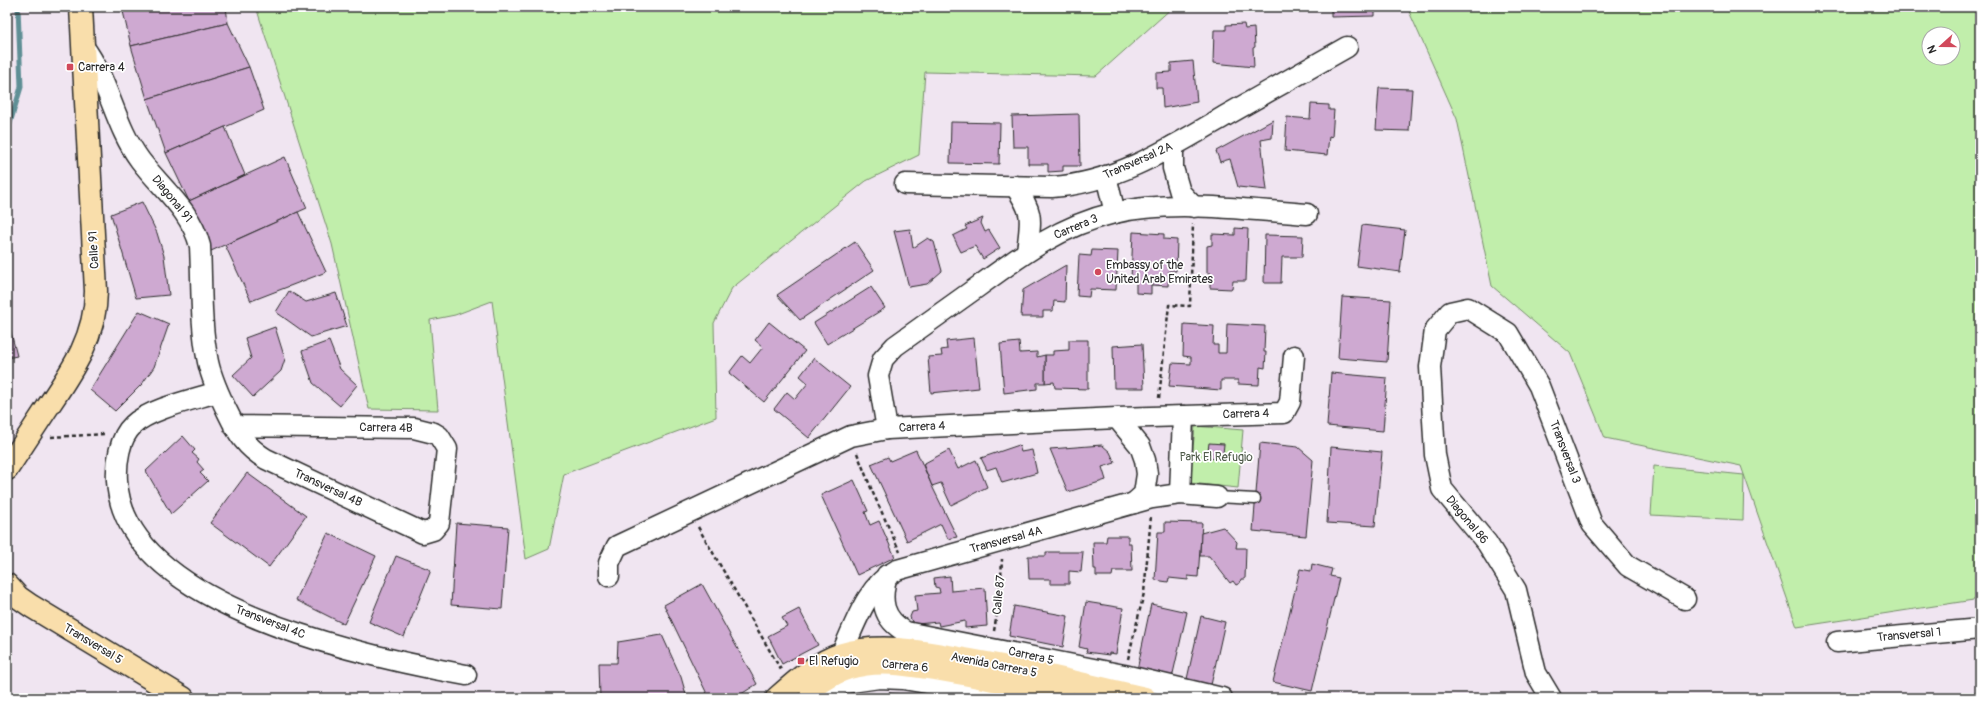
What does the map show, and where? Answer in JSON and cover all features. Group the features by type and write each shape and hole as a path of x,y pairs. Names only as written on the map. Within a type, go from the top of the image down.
{"main road":[{"name":"Calle 91","path":"7,469 79,359 88,337 96,303 81,7"},
{"name":"Transversal 5","path":"7,586 18,597 31,606 184,698"},
{"name":"Avenida Carrera 5","path":"777,698 815,668 841,655 871,649 892,648 1000,665 1145,698"},
{"name":"Carrera 6","path":"799,698 835,674 864,664 910,665 972,675 1027,687 1064,698"},
{"path":"818,698 844,682 879,677 903,678 1021,698"}],"street":[{"name":"Diagonal 91","path":"83,46 98,67 130,145 139,159 191,220 196,232 200,246 205,340 208,362 218,392 234,426"},
{"name":"Transversal 2A","path":"905,184 1072,186 1106,176 1133,166 1173,146 1347,47"},
{"path":"1173,146 1173,168 1180,192 1194,207"},
{"path":"1106,176 1115,213"},
{"path":"1015,186 1027,204 1031,218 1027,251"},
{"name":"Carrera 3","path":"887,429 878,376 883,359 895,346 1027,251 1087,221 1115,213 1154,208 1194,207 1307,214"},
{"name":"Transversal 3","path":"1450,312 1468,308 1508,333 1539,386 1592,524 1628,566 1685,599"},
{"name":"Diagonal 86","path":"1450,312 1435,330 1430,367 1435,454 1442,489 1487,543 1516,590 1536,673 1551,698"},
{"name":"Carrera 4","path":"609,576 609,563 617,546 851,436 887,429 1117,418 1284,413 1290,402 1294,356"},
{"path":"126,434 133,424 145,417 218,392"},
{"path":"1180,494 1183,416"},
{"path":"1117,418 1132,434 1140,446 1145,460 1147,474 1143,501"},
{"name":"Carrera 4B","path":"234,426 414,428 434,433 439,436 447,449 439,522 433,530"},
{"name":"Transversal 4B","path":"234,426 252,451 266,459 423,533 433,530"},
{"name":"Transversal 4C","path":"126,434 118,459 118,497 124,516 149,551 181,578 233,608 283,628 358,653 466,675"},
{"name":"Transversal 4A","path":"841,655 864,603 881,580 887,575 908,566 1002,542 1143,501 1180,494 1216,497"},
{"name":"Carrera 5","path":"887,575 884,586 884,606 887,616 895,626 906,632 1124,675 1222,698"},
{"name":"Transversal 1","path":"1837,642 1980,629"}],"lane":[{"path":"1216,497 1255,499"}],"path":[{"path":"1158,417 1169,305 1190,306 1194,207"},
{"path":"27,438 126,434"},
{"path":"851,436 873,493 908,566"},
{"path":"1124,675 1144,593 1143,501"},
{"path":"690,512 782,673"},
{"name":"Calle 87","path":"991,648 1000,596 1002,542"}],"green space":[{"path":"256,7 1173,7 1096,76 925,72 919,155 866,181 732,288 714,323 716,417 564,474 549,549 526,559 492,301 455,315 430,320 438,410 369,409 332,244"},
{"path":"1407,7 1980,7 1980,599 1797,627 1741,466 1605,438 1570,353 1492,286 1457,119"},
{"name":"Park El Refugio","path":"1195,426 1243,430 1238,488 1190,483"},
{"path":"1654,466 1744,475 1743,520 1651,515"}],"building":[{"path":"122,7 226,7 228,23 131,46"},
{"path":"1331,7 1375,7 1375,16 1331,17"},
{"path":"228,23 249,67 147,99 131,46"},
{"path":"1244,24 1245,29 1254,28 1254,67 1213,63 1214,30 1226,30 1226,25"},
{"path":"1193,61 1197,102 1163,108 1162,88 1156,88 1156,73 1171,72 1171,63"},
{"path":"249,67 264,110 166,153 147,99"},
{"path":"1379,88 1412,89 1409,131 1376,130"},
{"path":"1311,104 1329,105 1329,110 1334,110 1332,137 1329,136 1327,155 1285,151 1287,117 1310,119"},
{"path":"1079,114 1080,166 1063,166 1063,171 1048,172 1048,164 1028,164 1028,147 1013,147 1012,116"},
{"path":"1273,120 1272,138 1261,140 1267,190 1238,187 1230,159 1220,162 1216,151"},
{"path":"951,122 1000,123 999,164 950,163"},
{"path":"225,127 245,175 189,201 166,153"},
{"path":"285,157 307,208 211,251 189,201"},
{"path":"142,202 157,233 164,256 169,295 136,298 111,214"},
{"path":"298,212 326,272 251,301 225,245"},
{"path":"983,218 981,223 985,232 989,230 1000,248 983,259 975,246 961,252 953,236 967,229 965,226"},
{"path":"1362,225 1405,230 1400,272 1357,266"},
{"path":"1235,228 1248,229 1246,281 1233,281 1232,289 1210,288 1210,273 1207,273 1207,246 1212,245 1212,234 1235,235"},
{"path":"910,229 913,248 928,238 934,242 942,271 927,284 909,287 894,231"},
{"path":"1133,232 1164,234 1164,239 1177,240 1176,271 1169,271 1168,286 1151,285 1151,294 1136,293 1136,280 1131,280"},
{"path":"1265,235 1303,236 1302,257 1282,257 1281,283 1264,283"},
{"path":"855,242 874,270 800,320 777,295"},
{"name":"Embassy of the United Arab Emirates","path":"1092,250 1118,251 1116,290 1090,289 1089,297 1077,296 1079,255 1091,256"},
{"path":"1066,265 1065,302 1054,301 1053,311 1043,311 1043,317 1021,317 1023,290"},
{"path":"871,287 885,308 827,344 814,323"},
{"path":"289,291 306,302 336,293 347,326 311,337 276,312"},
{"path":"1342,297 1391,300 1387,362 1338,358"},
{"path":"139,311 169,324 154,367 142,384 115,411 90,390"},
{"path":"7,317 17,356 7,358"},
{"path":"769,322 805,351 764,402 729,373 742,356 750,363 763,347 755,340"},
{"path":"1184,324 1214,326 1213,345 1218,345 1218,353 1226,353 1227,324 1265,326 1265,368 1260,367 1259,385 1238,384 1238,380 1221,380 1221,390 1169,386 1172,363 1191,364 1191,357 1183,356"},
{"path":"275,327 285,359 281,371 253,397 233,375 251,358 245,338"},
{"path":"974,338 979,388 931,393 928,357 942,356 941,350 947,349 946,341"},
{"path":"1069,340 1088,340 1088,389 1055,388 1054,382 1045,383 1045,355 1053,355 1053,351 1069,350"},
{"path":"329,341 340,369 357,385 340,406 313,383 302,351"},
{"path":"1019,342 1020,353 1037,352 1037,357 1045,355 1045,383 1037,383 1037,389 1004,393 1000,344"},
{"path":"1142,344 1144,388 1114,388 1113,346"},
{"path":"814,358 850,387 809,438 774,409 787,392 795,399 808,383 800,376"},
{"path":"1331,373 1387,378 1383,431 1327,426"},
{"path":"183,436 195,450 192,453 199,459 197,462 204,470 200,473 208,481 171,514 146,471"},
{"path":"1209,443 1224,444 1223,454 1216,453 1216,459 1207,458"},
{"path":"1260,443 1298,447 1313,460 1306,536 1253,531"},
{"path":"1019,445 1021,452 1032,450 1037,473 1002,483 996,467 987,470 981,458"},
{"path":"1102,445 1110,452 1115,463 1102,467 1106,480 1068,492 1050,449"},
{"path":"1331,447 1382,452 1375,526 1327,523"},
{"path":"916,450 957,537 948,539 941,524 907,541 871,464 888,457 890,461"},
{"path":"949,450 958,469 976,460 987,487 951,505 941,483 932,486 923,464"},
{"path":"247,473 306,516 269,567 210,523"},
{"path":"854,480 868,511 865,512 870,525 879,521 895,557 857,575 821,495"},
{"path":"1165,522 1202,523 1198,577 1188,576 1188,580 1169,578 1168,582 1155,580 1158,532 1165,532"},
{"path":"456,523 508,527 502,609 451,605"},
{"path":"1223,527 1237,542 1236,548 1246,548 1245,579 1241,579 1240,583 1236,585 1233,581 1230,583 1209,556 1200,556 1201,533"},
{"path":"328,533 376,556 344,624 296,600"},
{"path":"1107,536 1128,536 1128,543 1131,543 1132,571 1113,571 1112,576 1096,576 1096,569 1094,569 1093,542 1106,542"},
{"path":"1046,552 1083,552 1081,572 1069,571 1069,584 1050,584 1050,579 1029,579 1028,556 1046,556"},
{"path":"396,556 431,570 404,637 369,622"},
{"path":"1312,564 1332,569 1330,576 1339,578 1312,691 1273,682 1300,569 1311,571"},
{"path":"950,576 951,591 985,588 987,626 965,628 965,621 939,626 938,622 917,624 912,622 910,617 912,612 917,611 915,595 940,593 939,588 935,587 934,578"},
{"path":"702,584 757,684 735,698 709,698 664,605"},
{"path":"1086,602 1123,608 1116,654 1109,653 1109,655 1086,652 1087,649 1079,647"},
{"path":"1151,604 1187,612 1172,678 1137,670"},
{"path":"1014,606 1068,616 1063,647 1009,636"},
{"path":"799,609 818,645 782,664 768,636 787,626 782,618"},
{"path":"1201,616 1225,622 1211,685 1187,679"},
{"path":"662,635 681,677 687,698 600,698 599,663 617,663 618,642"},
{"path":"889,693 921,698 877,698"},
{"path":"1360,694 1367,698 1358,698"}],"waterway":[{"path":"7,133 21,87 18,7"}],"place":[{"name":"Carrera 4","path":"70,67"},
{"name":"Embassy of the United Arab Emirates","path":"1098,272"},
{"name":"El Refugio","path":"801,661"}]}
